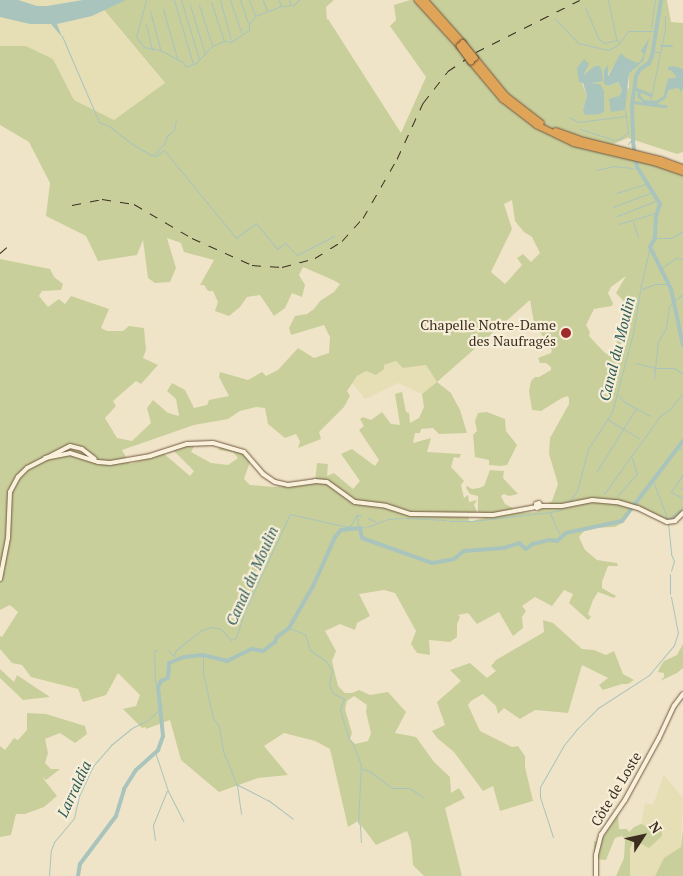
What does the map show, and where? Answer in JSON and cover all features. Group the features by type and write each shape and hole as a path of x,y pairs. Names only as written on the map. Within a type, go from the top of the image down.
{"highway":[{"path":"418,0 431,9"},
{"path":"425,0 503,99 536,125 574,143 683,168"},
{"path":"636,156 683,172"}],"street":[{"path":"45,458 59,454 77,454 98,462 114,463 150,456 187,444 212,443 230,446 244,452 263,474 275,482 288,485 315,481 326,482 337,487 355,502 386,506 411,514 493,515 538,506 564,505 599,500 632,506 668,522 677,519 683,513"},
{"path":"0,579 8,538 10,492 13,484 23,471 66,446 76,446 82,449 98,462"},
{"path":"76,446 77,454"},
{"path":"77,454 82,449"},
{"name":"Côte de Loste","path":"596,876 596,855 601,835 625,800 656,744 676,702 683,694"}],"shaded area":[{"path":"0,0 107,0 104,11 165,84 114,120 74,100 53,59 26,46 0,46"},
{"path":"397,361 404,368 426,365 437,382 422,394 398,383 365,399 352,383 357,376 366,371 376,375 384,365"},
{"path":"664,775 683,798 681,847 664,858 655,876 630,876 630,849 634,840 649,827 641,824 645,803 653,805"}],"green space":[{"path":"107,0 334,0 326,7 327,20 401,133 426,77 390,26 396,20 394,5 410,0 667,0 671,22 683,23 683,152 677,154 628,138 613,144 683,164 683,511 672,520 663,520 635,505 624,522 615,527 590,528 584,531 579,537 585,550 597,560 617,563 618,566 608,566 602,582 602,588 616,596 614,598 598,592 588,614 591,617 588,620 569,603 573,594 564,590 552,606 535,597 522,606 526,611 522,617 523,628 513,636 499,612 477,624 468,613 458,615 460,617 457,624 457,637 450,642 429,640 430,655 417,653 411,644 416,631 395,593 384,590 359,594 370,616 357,623 355,630 340,624 325,631 336,651 332,661 338,686 345,693 359,690 370,695 388,692 406,712 395,733 416,737 434,762 450,777 451,793 459,788 465,798 445,808 462,876 424,876 413,865 411,842 407,831 376,845 358,821 348,827 330,749 315,741 284,733 264,746 288,775 258,778 219,792 181,760 170,720 146,729 146,727 142,728 123,709 136,706 140,695 118,673 106,695 83,702 78,689 31,677 22,665 12,663 0,649 0,636 2,637 18,612 10,605 0,610 0,259 50,269 54,277 63,284 61,290 42,291 39,296 48,307 59,299 65,304 71,296 109,309 101,328 107,331 123,331 129,326 144,328 146,350 143,358 158,365 141,384 136,381 113,401 116,406 105,418 117,438 132,441 151,423 147,408 153,400 168,413 179,416 176,399 167,391 172,383 185,390 194,408 207,405 209,400 229,396 219,377 220,372 248,380 262,372 266,376 278,370 298,348 314,358 329,353 330,337 324,325 291,335 289,328 295,316 307,314 320,301 334,292 340,284 333,280 303,267 299,275 305,285 302,297 292,293 285,308 274,316 260,295 247,297 240,307 229,316 215,311 218,302 213,291 208,291 204,285 200,285 214,260 184,252 181,243 167,238 176,268 170,282 155,283 148,278 143,240 137,255 98,261 86,236 46,216 50,183 29,142 0,125 0,46 26,46 53,59 74,100 114,120 165,83 104,10","holes":["582,63 587,69 584,75 590,71 599,81 592,83 600,84 583,109 587,96 582,83","615,64 636,67 629,74 629,87 611,112 622,90 618,82 609,86 606,76 607,66 607,76","512,200 515,221 524,232 532,237 540,253 531,262 523,254 517,258 522,265 505,284 491,272 512,229 504,204","626,276 616,293 631,309 622,324 613,355 610,356 589,336 590,332 586,325 594,309 612,306 613,303 608,293 611,287","530,300 534,323 552,350 551,353 538,358 540,363 546,363 551,367 551,370 539,377 535,377 531,381 529,391 532,410 541,411 562,398 567,396 569,398 569,404 550,438 549,454 558,484 552,501 537,512 497,514 469,522 468,514 477,512 474,505 477,500 469,502 468,495 464,498 461,485 464,481 451,467 454,457 459,458 461,454 427,452 431,438 413,443 415,433 420,433 421,429 433,428 439,434 467,433 460,410 451,393 437,382","396,361 403,368 426,365 437,382 422,394 424,407 419,418 410,423 409,413 406,412 402,392 395,394 400,425 391,424 382,412 371,420 363,417 360,419 364,426 359,430 379,460 375,466 352,449 341,454 360,481 353,489 334,473 327,476 328,464 317,463 315,483 274,487 250,485 244,479 250,462 242,451 220,444 219,450 233,452 238,458 228,465 211,463 191,452 193,445 173,450 194,471 190,476 163,453 130,464 122,450 194,425 228,419 240,411 256,407 265,408 268,424 285,438 296,434 300,441 298,448 321,439 319,432 344,407 350,396 347,391 357,376 366,371 376,375 384,369 384,365","354,696 367,705 366,712 371,733 368,741 355,744 350,739 352,733 345,709 347,701"]},
{"path":"487,412 505,419 506,431 517,445 507,465 489,465 489,460 475,457 473,435 477,431 475,421 478,413"},
{"path":"490,470 504,471 503,478 518,494 509,496 504,494 501,496 505,504 513,508 512,510 487,514 478,512 478,496 470,494 466,488 467,486 472,489 484,486"},
{"path":"543,620 553,623 582,649 594,650 606,655 614,651 623,674 634,680 628,684 603,690 599,685 608,678 582,665 568,713 535,710 520,719 504,708 498,714 496,706 483,694 471,701 468,705 480,731 512,747 518,746 525,756 525,767 533,801 500,811 493,786 483,791 454,752 437,738 432,731 445,725 437,702 461,681 450,670 470,663 487,678 496,671 491,666 496,660 544,632"},
{"path":"683,644 683,668 660,681 664,677 664,673 658,672 660,667 664,661 677,655"},
{"path":"0,669 14,682 17,675 50,697 23,700 0,678"},
{"path":"27,713 46,714 85,726 87,734 75,743 60,733 45,739 48,753 45,763 51,769 60,769 46,780 42,777 57,796 44,807 25,814 16,814 11,835 0,837 0,746 5,750 14,738 18,740 27,730"},
{"path":"618,815 619,829 627,829 629,832 641,824 649,827 661,826 662,836 649,848 634,840 630,849 630,876 616,876 624,858 625,840 622,836 615,838 606,860 594,859 594,841 600,842"},
{"path":"683,829 683,876 655,876 664,858 681,847"}],"water":[{"path":"0,0 18,0 37,6 47,6 83,0 126,0 92,16 57,24 62,37 51,24 30,24 0,17"},
{"path":"650,37 643,61 629,74 625,110 611,112 609,99 619,96 622,90 618,82 609,86 604,84 604,70 608,65 608,76 621,53 626,58 637,63 640,62 644,54 641,51"},
{"path":"584,59 589,64 584,75 595,66 600,66 602,71 603,81 592,83 600,84 604,91 604,112 600,114 585,115 583,109 587,96 583,83 579,82 577,68"},
{"path":"673,66 683,69 683,88 680,93 680,89 677,88 665,91 669,80 677,78 671,70 668,70 668,67"}],"waterway":[{"path":"146,0 136,37 144,47 160,50 183,62 186,67 196,63 212,46 224,41 231,42 249,30 249,24 255,16 281,6 293,5 299,0"},
{"path":"174,0 193,64"},
{"path":"181,0 199,59"},
{"path":"220,0 231,40"},
{"path":"230,0 241,32"},
{"path":"240,0 248,23"},
{"path":"249,0 255,16"},
{"path":"263,0 267,11"},
{"path":"279,0 281,6"},
{"path":"289,0 291,5"},
{"path":"608,0 616,38 619,43"},
{"path":"651,28 655,0"},
{"path":"661,0 652,56 649,63 640,69 636,76 632,106 633,142 637,167 660,204 656,216 655,238 650,247 671,289 683,345"},
{"path":"211,2 224,41"},
{"path":"190,5 205,54"},
{"path":"199,5 212,45"},
{"path":"585,7 598,38 604,43 617,40"},
{"path":"163,9 177,58"},
{"path":"150,11 160,49"},
{"path":"650,102 665,29 665,16"},
{"path":"554,18 578,43 608,50 618,45 628,31 657,31"},
{"path":"146,24 152,50"},
{"path":"62,36 99,122 109,126 132,144 151,155 156,156 164,150 236,238 256,223 277,249 285,243 297,255 334,236"},
{"path":"661,46 672,46"},
{"path":"653,52 660,52"},
{"path":"639,90 639,96 644,101 656,102 664,97 669,80 677,78"},
{"path":"634,88 651,95"},
{"path":"632,102 666,106"},
{"path":"580,129 613,140 619,139 628,133 625,110"},
{"path":"569,117 578,122 626,116"},
{"path":"153,155 164,144 167,136 174,130 176,120"},
{"path":"628,144 633,138"},
{"path":"596,170 613,166 633,168"},
{"path":"616,193 646,184"},
{"path":"613,207 652,192"},
{"path":"617,216 658,200"},
{"path":"619,224 656,213"},
{"path":"633,221 638,237"},
{"path":"655,238 671,238 683,231"},
{"name":"Canal du Moulin","path":"568,503 577,491 588,449 612,412 633,333 650,247"},
{"path":"660,269 676,258 683,259"},
{"path":"642,289 655,284 666,284"},
{"path":"674,301 683,294"},
{"path":"654,378 658,341 666,328 669,306 674,302"},
{"path":"635,363 655,368 674,368 683,374"},
{"path":"604,494 660,416 670,409 683,393"},
{"path":"618,395 626,403 650,416"},
{"path":"597,471 636,408"},
{"path":"607,419 639,438"},
{"path":"168,678 169,663 184,657 203,655 227,661 252,649 263,651 275,642 277,637 289,628 314,584 335,537 341,530 360,528 362,538 432,563 454,559 464,551 504,548 519,543 526,549 533,544 549,540 557,541 566,533 622,521 683,441"},
{"path":"679,448 683,450"},
{"path":"617,496 637,474 632,458"},
{"path":"683,474 671,492 683,498"},
{"path":"653,481 668,520"},
{"name":"Canal du Moulin","path":"449,521 473,521 550,512 564,507"},
{"path":"669,519 683,507"},
{"path":"550,513 559,533"},
{"name":"Canal du Moulin","path":"168,650 174,656 176,650 202,630 212,627 221,629 231,640 236,638 246,608 290,514 347,527 351,525 356,515 361,515"},
{"path":"357,516 358,528"},
{"name":"Canal du Moulin","path":"368,518 376,522"},
{"name":"Canal du Moulin","path":"367,527 388,519 403,518"},
{"name":"Canal du Moulin","path":"405,518 446,520"},
{"path":"668,523 671,554 674,561 671,571"},
{"path":"360,528 364,527"},
{"path":"670,574 670,594"},
{"path":"553,837 540,797 540,787 564,745 577,729 598,708 649,675 674,645 678,633 671,597"},
{"path":"289,628 305,634 310,650 326,661 332,671 329,683 331,689 333,693 344,699 340,710 349,739 353,744 361,765 358,822 360,825 361,842"},
{"name":"Canal du Moulin","path":"157,650 154,651 155,681 158,687"},
{"path":"203,655 203,673 213,718 219,726 223,751 236,784 268,800 293,819"},
{"path":"78,876 80,864 116,816 124,789 136,770 158,750 163,736 158,687 161,681 166,679"},
{"name":"Larraldia","path":"49,876 51,850 54,842 74,818 79,796 93,766 111,745 132,728 148,720 157,712 161,704"},
{"path":"155,752 168,791 183,821"},
{"path":"362,769 369,771 392,788 409,788 423,797"},
{"path":"237,785 241,814"},
{"path":"155,840 153,825 167,791"}],"railway":[{"path":"72,205 102,199 134,204 192,238 252,265 282,267 315,258 342,241 363,218 397,159 423,103 448,71 476,52 580,0"},
{"path":"0,253 7,247"}],"place":[{"name":"Chapelle Notre-Dame des Naufragés","path":"566,333"}]}
